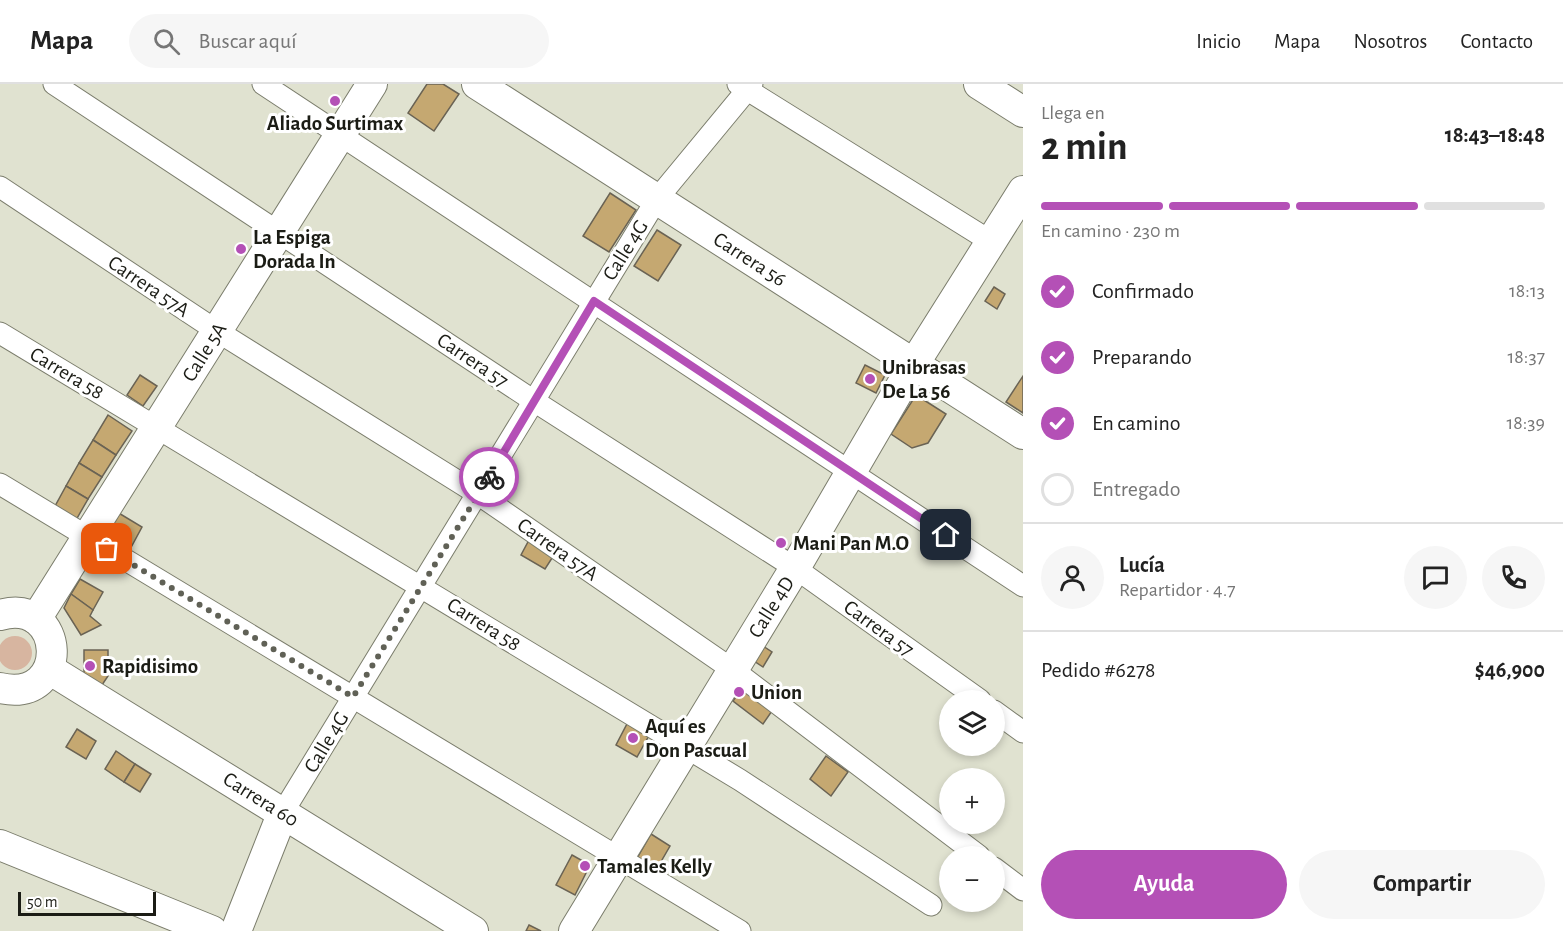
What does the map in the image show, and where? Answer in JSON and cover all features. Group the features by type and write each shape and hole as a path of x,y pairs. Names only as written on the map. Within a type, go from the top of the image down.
{"street":[{"name":"Carrera 57","path":"54,84 534,401 795,568 966,690"},
{"path":"262,84 1023,586"},
{"name":"Calle 5A","path":"36,619 372,84"},
{"name":"Carrera 56","path":"477,84 1023,434"},
{"path":"979,84 1023,112"},
{"path":"746,86 990,241"},
{"name":"Calle 4G","path":"236,931 283,812 657,199 746,86"},
{"name":"Carrera 57A","path":"0,187 217,331 478,494 733,670 966,846"},
{"name":"Calle 4D","path":"574,931 795,568 914,364 1023,191"},
{"name":"Carrera 58","path":"0,333 422,585 740,780 931,904"},
{"path":"0,483 740,931"},
{"path":"0,615 13,612 36,619 50,636 52,659 49,669 33,686 22,689 0,688"},
{"name":"Carrera 60","path":"49,669 473,931"},
{"path":"1005,719 1023,732"},
{"path":"0,845 212,931"},
{"path":"1005,876 1023,890"}],"shaded area":[{"path":"8,637 22,637 31,646 31,660 22,669 8,669 -1,660 -1,646"}],"building":[{"path":"427,84 443,84 459,94 434,131 408,113"},
{"path":"610,193 636,210 609,252 583,236"},
{"path":"657,230 681,245 658,281 634,266"},
{"path":"994,287 1005,294 997,309 985,301"},
{"name":"Unibrasas De La 56","path":"865,365 885,375 876,393 856,383"},
{"path":"140,375 157,386 143,406 127,395"},
{"path":"1023,376 1023,413 1006,402"},
{"path":"916,395 946,414 928,443 912,448 891,434"},
{"path":"108,415 132,431 116,455 93,440"},
{"path":"93,440 116,455 102,477 79,463"},
{"path":"79,463 102,477 88,499 66,486"},
{"path":"66,486 88,499 76,520 54,508"},
{"path":"117,512 142,527 128,553 102,537"},
{"path":"529,540 554,555 545,569 521,555"},
{"path":"80,579 103,592 93,610 71,594"},
{"path":"71,594 93,610 90,616 101,625 81,635 64,608"},
{"path":"763,646 772,652 763,667 754,661"},
{"path":"84,650 108,650 108,676 100,688 84,676"},
{"path":"742,688 772,711 763,724 733,701"},
{"name":"Aquí es Don Pascual","path":"629,720 651,732 637,757 616,745"},
{"path":"77,729 96,741 86,759 66,747"},
{"path":"116,751 135,764 124,782 105,769"},
{"path":"826,756 848,772 831,796 810,779"},
{"path":"135,764 151,774 140,792 124,782"},
{"path":"651,834 670,846 655,872 636,860"},
{"path":"572,855 590,865 575,895 556,885"},
{"path":"529,925 541,931 526,931"}],"way so far":[{"path":"107,549 353,697 489,477"}],"place":[{"name":"Aliado Surtimax","path":"335,101"},
{"name":"La Espiga Dorada In","path":"241,249"},
{"name":"Unibrasas De La 56","path":"870,379"},
{"name":"Mani Pan M.O","path":"781,543"},
{"name":"Rapidisimo","path":"90,666"},
{"name":"Union","path":"739,692"},
{"name":"Aquí es Don Pascual","path":"633,738"},
{"name":"Tamales Kelly","path":"585,866"}],"route":[{"path":"489,477 594,301 946,535"}]}
